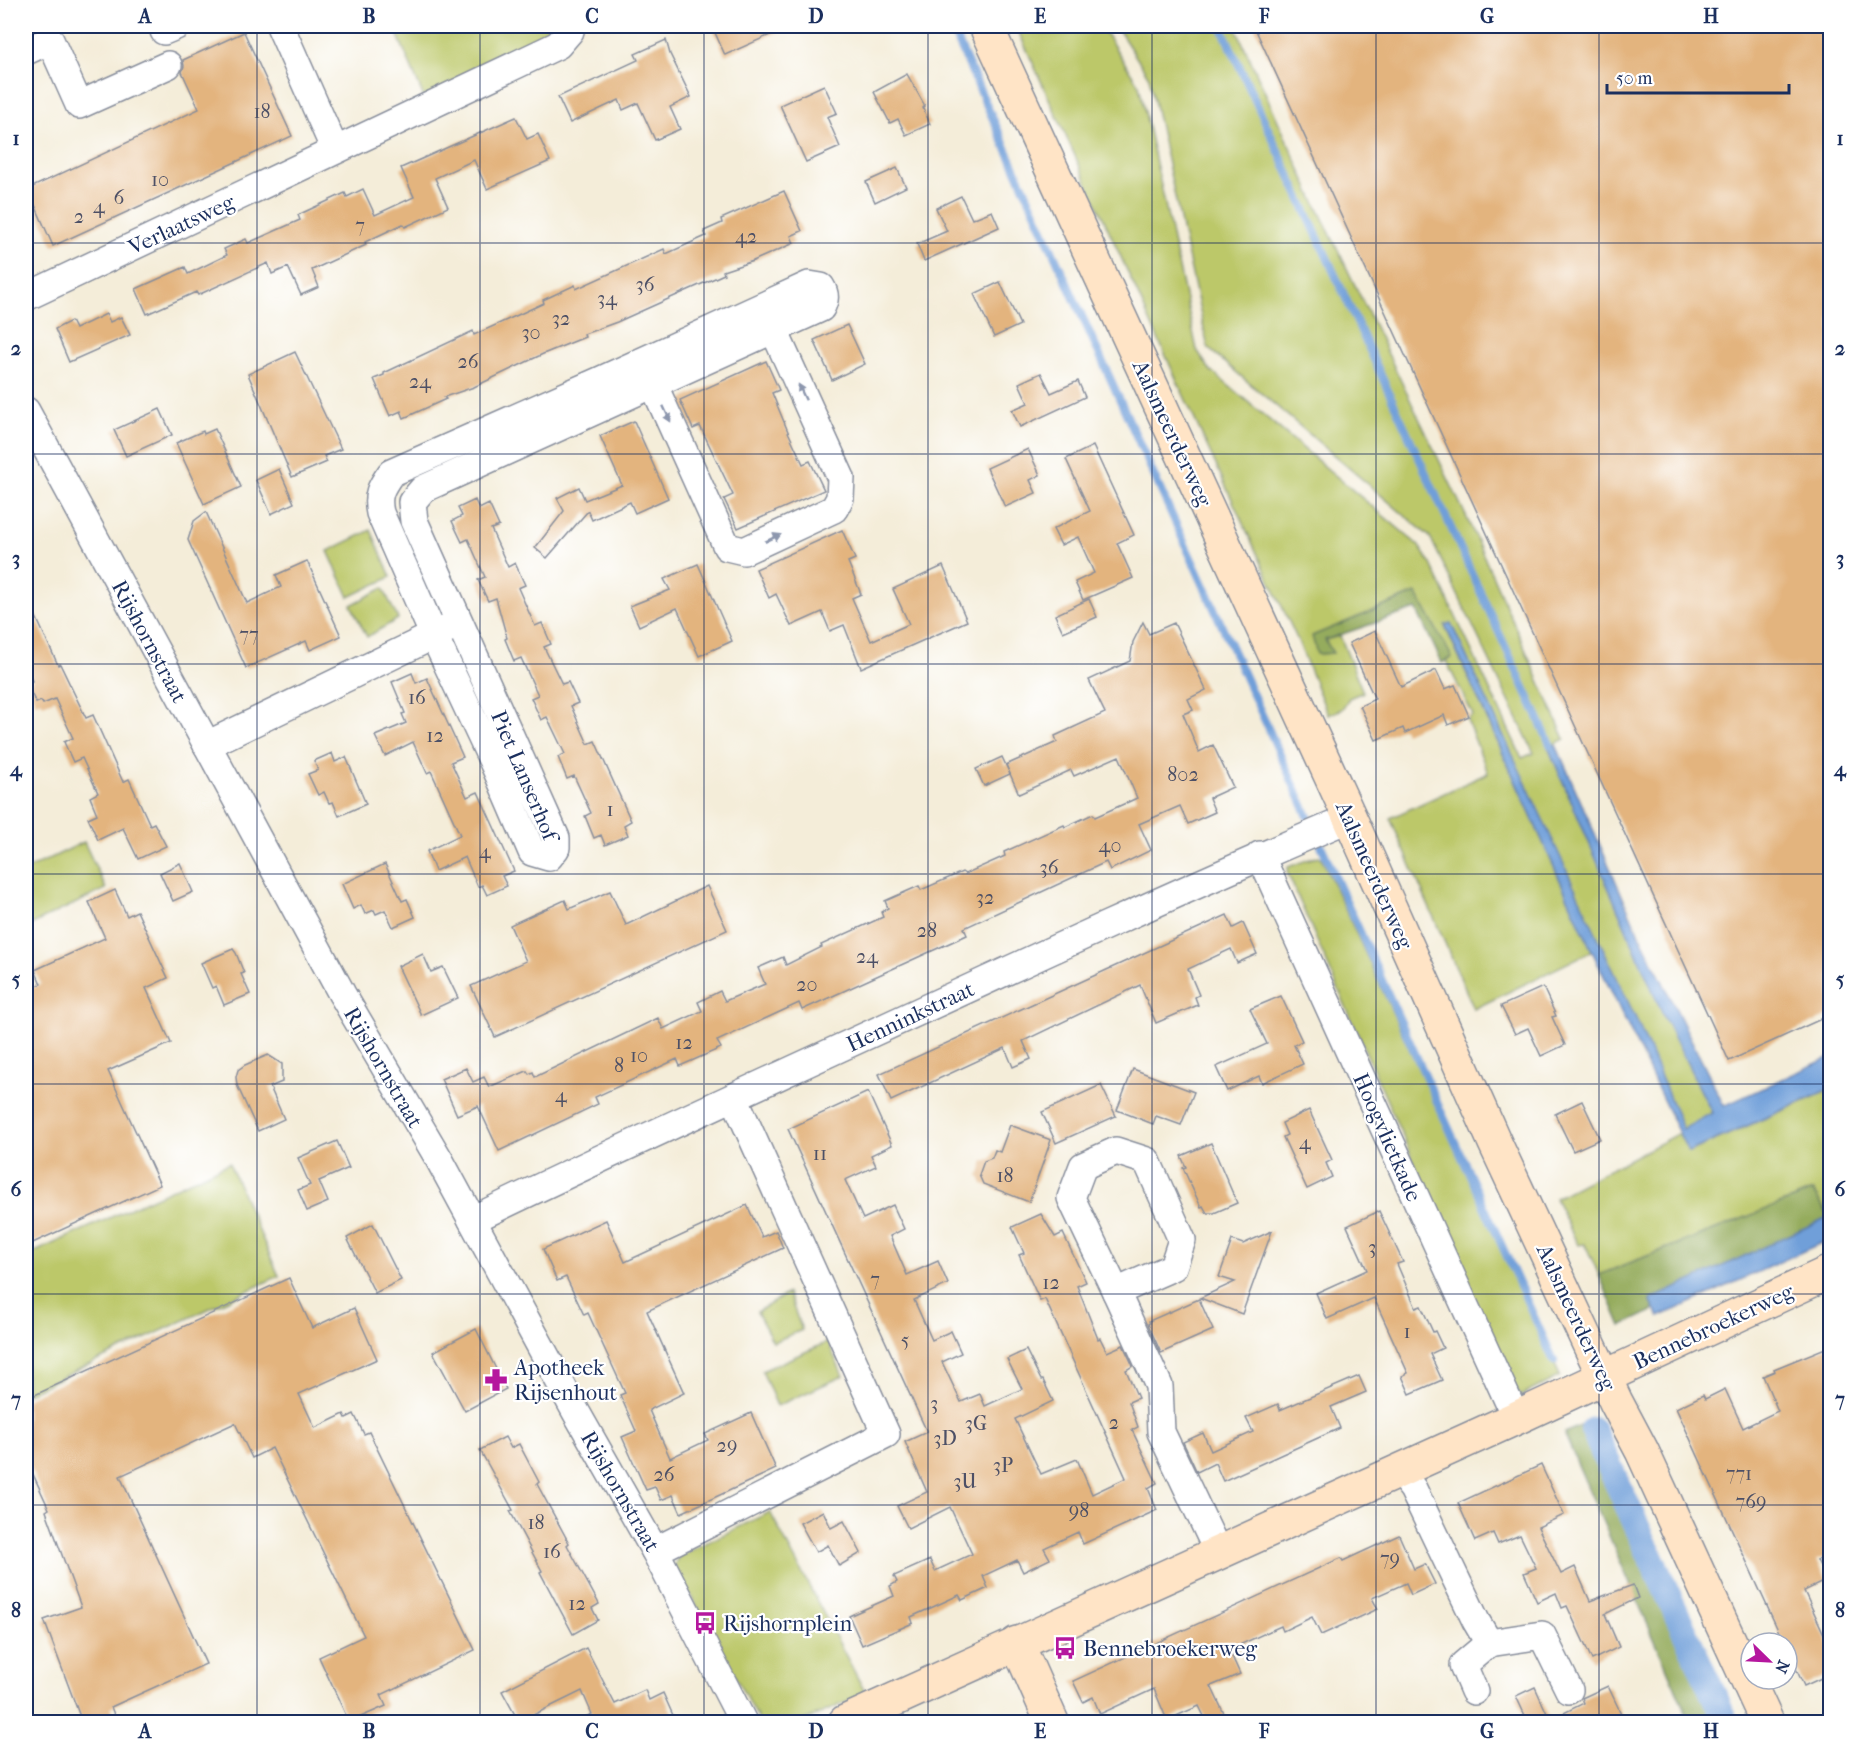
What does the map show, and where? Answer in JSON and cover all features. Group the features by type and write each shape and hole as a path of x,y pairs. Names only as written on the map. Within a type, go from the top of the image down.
{"street":[{"path":"280,26 336,150"},
{"name":"Verlaatsweg","path":"26,297 558,45 570,31 571,26"},
{"name":"Aalsmeerderweg","path":"986,26 1328,827 1495,1143 1642,1451 1767,1722"},
{"path":"26,51 50,40 79,105 168,65"},
{"path":"774,331 648,373 391,473 380,489 412,502 423,489 648,373 763,306 809,285 820,287 824,292 825,300 821,308 774,331"},
{"path":"648,373 728,547 744,551 834,509 840,498 841,478 763,306"},
{"name":"Rijshornstraat","path":"26,411 342,994 472,1220 576,1412 655,1551 743,1722"},
{"name":"Piet Lanserhof","path":"380,489 378,502 380,513 532,852 541,856 549,856 556,848 556,838 414,521 412,502"},
{"path":"207,745 459,624"},
{"name":"Henninkstraat","path":"472,1220 591,1162 1260,855 1328,827"},
{"name":"Hoogvlietkade","path":"1260,855 1516,1419"},
{"path":"655,1551 886,1434 734,1097"},
{"path":"1116,1292 1173,1267 1182,1240 1147,1161 1116,1151 1083,1166 1071,1198 1159,1386 1161,1432 1218,1552"},
{"name":"Bennebroekerweg","path":"845,1722 1516,1419 1830,1272"},
{"path":"1399,1471 1413,1489 1476,1621 1489,1643"},
{"path":"1474,1691 1463,1665 1489,1643 1542,1635 1569,1690"},
{"path":"1017,1643 1052,1722"}],"green space":[{"path":"394,26 567,26 425,100"},
{"path":"1016,26 1101,26 1139,85 1197,350 1210,370 1418,545 1431,564 1522,758 1534,753 1430,537 1208,348 1149,77 1116,26 1235,26 1313,198 1466,516 1565,739 1548,747 1664,1017 1712,1113 1683,1130 1639,1025 1450,623 1445,626 1592,951 1474,1009 1390,818 1488,773 1467,720 1473,715 1446,661 1451,658 1416,593 1313,636 1318,654 1332,653 1325,640 1340,636 1363,692 1349,698 1342,709 1328,715 1298,641"},
{"path":"371,530 391,577 349,597 328,551"},
{"path":"383,588 398,619 367,637 351,605"},
{"path":"1416,593 1452,657 1442,663 1416,609 1325,640 1333,653 1317,654 1312,636"},
{"path":"84,842 106,889 26,927 26,870"},
{"path":"1318,856 1321,857 1560,1376 1521,1396 1514,1387 1489,1334 1287,872 1288,867"},
{"path":"1830,1090 1829,1217 1813,1191 1599,1275 1585,1244 1578,1245 1555,1198 1679,1133 1689,1152"},
{"path":"229,1163 279,1276 26,1394 26,1256"},
{"path":"1813,1191 1829,1217 1650,1300 1655,1310 1621,1326 1599,1275"},
{"path":"788,1293 802,1330 773,1342 757,1312"},
{"path":"828,1342 843,1376 777,1406 762,1371"},
{"path":"1590,1422 1728,1722 1683,1722 1689,1719 1564,1433"},
{"path":"770,1512 866,1694 801,1722 760,1722 674,1565 679,1556"}],"water":[{"path":"1451,623 1639,1025 1683,1129 1712,1113 1664,1017 1548,747 1556,745 1639,934 1724,1106 1830,1057 1830,1089 1688,1152 1592,951 1445,625"},
{"path":"1830,1216 1830,1239 1659,1317 1650,1300"}],"building":[{"path":"712,26 790,26 725,55"},
{"path":"1254,26 1830,26 1830,1015 1729,1061"},
{"path":"244,32 292,136 53,246 28,189 199,109 182,72 183,60"},
{"path":"666,40 670,54 691,97 670,107 680,129 655,140 638,103 623,110 619,100 570,123 558,97 638,60 635,54"},
{"path":"907,74 925,106 923,108 930,124 906,135 898,119 890,123 874,92"},
{"path":"824,85 837,113 827,117 840,147 806,162 780,105"},
{"path":"516,117 527,139 538,134 550,161 487,189 474,160 435,178 448,207 405,227 403,224 365,242 366,245 312,270 319,287 301,295 288,267 272,274 268,263 198,295 196,292 147,314 136,289 185,267 188,274 227,255 224,249 246,239 248,243 300,220 298,215 345,193 347,197 363,189 375,215 414,197 401,168"},
{"path":"897,168 906,187 875,202 866,182"},
{"path":"784,191 802,231 791,236 794,243 723,271 724,274 617,322 584,334 585,337 474,387 444,397 446,399 404,418 401,411 390,416 374,379 384,373 473,331 474,335 544,303 543,300 575,285 576,289 664,249 666,254 706,236 704,231 722,223 721,219"},
{"path":"961,196 972,219 992,211 999,227 924,261 917,244 947,231 936,208"},
{"path":"1000,282 1020,325 994,337 974,294"},
{"path":"106,314 110,322 121,317 130,335 69,362 55,329 71,321 75,329"},
{"path":"847,325 865,364 832,380 814,340"},
{"path":"295,352 341,449 324,456 327,462 292,477 248,374"},
{"path":"766,361 779,390 772,393 789,434 803,464 810,461 824,490 738,528 724,499 733,495 700,426 693,429 680,400"},
{"path":"1041,373 1051,393 1078,381 1085,397 1020,427 1012,410 1028,403 1019,383"},
{"path":"160,409 172,435 126,456 114,430"},
{"path":"634,421 668,498 635,513 630,502 592,520 588,511 547,558 535,548 564,511 557,498 579,487 585,500 622,485 600,436"},
{"path":"215,429 241,487 204,504 176,443 203,431 204,434"},
{"path":"1093,446 1134,535 1117,543 1133,578 1083,600 1075,582 1094,573 1078,537 1061,545 1053,529 1090,511 1066,459"},
{"path":"1028,449 1040,475 1030,480 1036,493 1005,507 987,468"},
{"path":"279,469 294,503 271,514 256,480"},
{"path":"475,500 479,509 489,504 499,526 491,529 508,567 515,563 525,585 518,588 535,626 542,623 551,644 544,647 562,684 568,682 578,703 571,706 588,744 595,741 631,821 624,825 628,835 605,845 601,835 594,838 585,816 591,813 574,776 567,779 558,757 565,754 547,717 541,720 531,698 538,695 521,658 514,661 505,639 507,638 496,598 488,601 478,580 485,577 468,539 462,542 452,521 462,516 458,508"},
{"path":"206,512 247,603 281,587 276,575 307,561 341,636 310,650 306,641 246,668 188,540 194,521"},
{"path":"842,530 855,559 848,562 861,594 852,598 871,641 909,624 893,589 943,566 967,621 861,668 844,625 830,631 822,612 791,626 776,594 769,598 756,569"},
{"path":"698,564 732,641 699,656 677,608 639,626 630,606 670,590 664,579"},
{"path":"26,595 58,665 60,664 86,718 93,715 123,782 129,779 150,825 154,823 166,846 138,859 123,828 98,840 88,818 97,814 90,797 98,793 82,758 73,762 64,742 73,738 55,699 43,704 41,701 36,703 26,683 32,681 26,664"},
{"path":"1089,599 1097,617 1063,632 1055,615"},
{"path":"1143,622 1149,634 1174,623 1206,690 1188,699 1193,710 1183,714 1199,752 1213,745 1233,787 1209,798 1215,812 1188,824 1180,806 1139,824 1151,850 1110,870 1106,862 964,928 967,935 802,1010 799,1003 717,1041 721,1048 680,1066 677,1059 595,1097 598,1104 499,1151 478,1106 457,1115 441,1079 466,1068 473,1082 484,1077 489,1087 527,1071 529,1074 533,1072 535,1077 658,1018 663,1029 702,1011 698,1002 720,991 725,1001 765,984 758,968 783,957 786,965 822,947 821,945 883,917 881,912 888,908 885,901 919,886 921,890 962,872 965,874 1005,856 1004,852 1064,825 1065,827 1093,814 1095,817 1137,798 1119,756 1074,776 1071,770 1019,794 1006,765 1057,742 1055,736 1105,713 1089,680 1130,661 1133,642"},
{"path":"1375,631 1401,687 1436,670 1445,689 1455,685 1469,716 1448,725 1444,715 1405,733 1403,728 1376,740 1360,706 1375,699 1349,643"},
{"path":"412,673 416,683 427,678 463,757 451,762 467,797 478,792 514,871 502,876 507,886 487,895 482,885 478,887 465,857 435,871 427,851 460,835 431,771 427,773 413,742 385,756 375,736 406,723 402,714 405,713 392,682"},
{"path":"332,753 335,762 346,757 366,804 339,816 333,802 329,803 324,792 318,795 308,774 318,770 314,761"},
{"path":"1002,757 1010,774 984,786 976,769"},
{"path":"180,863 193,892 173,901 160,873"},
{"path":"385,864 402,901 407,899 415,917 393,927 385,910 376,914 374,910 365,914 361,905 353,909 342,884"},
{"path":"707,886 727,930 495,1037 471,986 526,961 510,925 565,900 569,909 610,891 626,925"},
{"path":"115,890 127,916 137,911 168,978 146,988 171,1043 108,1071 160,1185 26,1246 26,991 41,984 35,970 105,938 89,902"},
{"path":"1227,915 1233,928 1243,923 1257,954 1237,963 1231,949 1188,969 1199,995 1195,997 1198,1005 1156,1023 1140,985 1023,1041 1031,1059 1013,1067 1005,1048 891,1101 879,1074"},
{"path":"233,949 244,973 241,974 250,994 224,1005 216,986 212,988 201,963"},
{"path":"423,954 431,972 443,967 458,998 421,1015 398,966"},
{"path":"1543,987 1556,1016 1552,1017 1565,1045 1541,1056 1528,1028 1515,1034 1501,1006"},
{"path":"1281,996 1302,1041 1294,1045 1303,1064 1262,1083 1259,1076 1227,1091 1216,1067 1267,1044 1250,1009"},
{"path":"268,1055 282,1064 282,1082 270,1087 284,1119 258,1131 237,1085 236,1077 238,1070 245,1065"},
{"path":"1133,1069 1194,1092 1181,1125 1156,1116 1153,1124 1117,1110"},
{"path":"1101,1085 1116,1116 1056,1143 1042,1112"},
{"path":"868,1092 892,1145 871,1155 876,1166 845,1180 863,1219 893,1205 904,1229 890,1236 907,1275 938,1261 948,1284 914,1300 932,1340 951,1331 961,1353 942,1362 961,1402 980,1394 985,1406 1022,1389 1007,1359 1026,1350 1053,1401 1015,1419 1041,1474 1077,1459 1092,1494 1126,1478 1045,1299 1040,1301 1019,1255 1024,1253 1012,1227 1041,1214 1055,1237 1063,1233 1086,1282 1077,1286 1098,1339 1100,1338 1107,1352 1123,1345 1133,1366 1126,1370 1138,1398 1129,1402 1138,1427 1132,1430 1157,1483 1148,1488 1157,1510 1083,1544 1078,1532 1044,1548 1050,1559 1023,1572 1017,1560 983,1576 988,1588 962,1600 959,1595 911,1617 913,1623 862,1645 849,1616 894,1596 890,1586 897,1582 894,1576 930,1560 935,1571 972,1554 950,1507 908,1528 897,1506 927,1492 905,1442 927,1432 788,1129"},
{"path":"1582,1101 1600,1139 1573,1151 1555,1114"},
{"path":"1309,1110 1332,1160 1326,1163 1332,1177 1307,1189 1283,1137 1287,1135 1282,1123"},
{"path":"1010,1125 1051,1140 1029,1202 983,1184 979,1175 984,1161 992,1158 995,1150 1000,1152"},
{"path":"337,1141 349,1168 319,1181 328,1202 307,1211 298,1190 310,1185 298,1158"},
{"path":"1211,1143 1237,1203 1214,1213 1207,1213 1203,1206 1201,1207 1183,1168 1186,1167 1181,1156"},
{"path":"747,1205 762,1237 776,1231 783,1248 647,1311 684,1393 649,1410 670,1458 708,1440 705,1434 751,1413 776,1469 681,1513 673,1495 661,1500 655,1487 646,1490 622,1437 636,1431 620,1395 625,1393 588,1313 584,1315 566,1277 557,1281 543,1249 606,1220 625,1262"},
{"path":"1379,1211 1403,1262 1397,1264 1416,1308 1421,1306 1443,1348 1430,1354 1442,1380 1410,1394 1402,1376 1408,1373 1374,1298 1327,1319 1316,1293 1367,1270 1347,1226"},
{"path":"373,1224 401,1280 375,1293 347,1238"},
{"path":"1272,1231 1242,1314 1200,1298 1235,1282 1219,1277 1232,1240 1243,1244"},
{"path":"289,1278 312,1328 354,1308 377,1359 299,1394 315,1428 344,1414 346,1418 354,1414 364,1434 369,1432 475,1650 381,1695 386,1706 349,1722 319,1657 364,1636 272,1448 252,1458 235,1423 120,1476 206,1664 111,1707 117,1722 82,1722 44,1620 81,1607 46,1511 49,1509 26,1459 26,1399"},
{"path":"1199,1299 1213,1330 1161,1353 1148,1324 1149,1321"},
{"path":"476,1329 506,1389 465,1411 433,1352"},
{"path":"1830,1346 1830,1556 1817,1560 1827,1580 1804,1591 1830,1647 1830,1674 1804,1686 1799,1675 1799,1631 1778,1631 1676,1408 1703,1395 1705,1399 1725,1389 1743,1428 1778,1411 1763,1376 1775,1371 1774,1369"},
{"path":"1359,1376 1366,1392 1331,1407 1340,1428 1223,1481 1215,1463 1197,1472 1183,1442 1203,1433 1211,1451 1253,1432 1246,1418 1278,1404 1280,1410"},
{"path":"505,1437 511,1448 519,1444 539,1482 537,1484 569,1543 567,1545 599,1604 592,1608 598,1620 573,1634 510,1511 513,1510 480,1450"},
{"path":"1541,1465 1564,1515 1538,1527 1561,1574 1575,1567 1590,1601 1633,1585 1638,1598 1605,1614 1619,1647 1592,1660 1567,1606 1562,1608 1556,1593 1537,1602 1524,1573 1536,1568 1520,1535 1498,1544 1493,1533 1475,1541 1458,1503"},
{"path":"823,1511 831,1528 844,1521 861,1553 839,1566 828,1545 816,1552 800,1523"},
{"path":"1399,1535 1414,1569 1425,1564 1435,1584 1411,1595 1406,1583 1372,1598 1378,1609 1321,1635 1312,1617 1283,1631 1281,1626 1237,1646 1239,1650 1231,1654 1240,1674 1211,1686 1228,1722 1207,1722 1199,1706 1167,1720 1154,1689 1100,1714 1093,1697 1083,1702 1073,1681 1341,1558 1343,1561"},
{"path":"586,1648 615,1704 645,1690 649,1700 663,1693 676,1722 574,1722 592,1714 582,1691 519,1722 502,1691"},
{"path":"1608,1686 1625,1722 1528,1722 1516,1696 1535,1687 1550,1720 1584,1703 1582,1698"}],"waterway":[{"path":"951,26 1554,1361"},
{"path":"1221,26 1551,746"},
{"path":"1593,1430 1726,1722"}],"place":[{"name":"Apotheek Rijsenhout","path":"496,1380"},
{"name":"Rijshornplein","path":"705,1623"},
{"name":"Bennebroekerweg","path":"1065,1648"}]}
